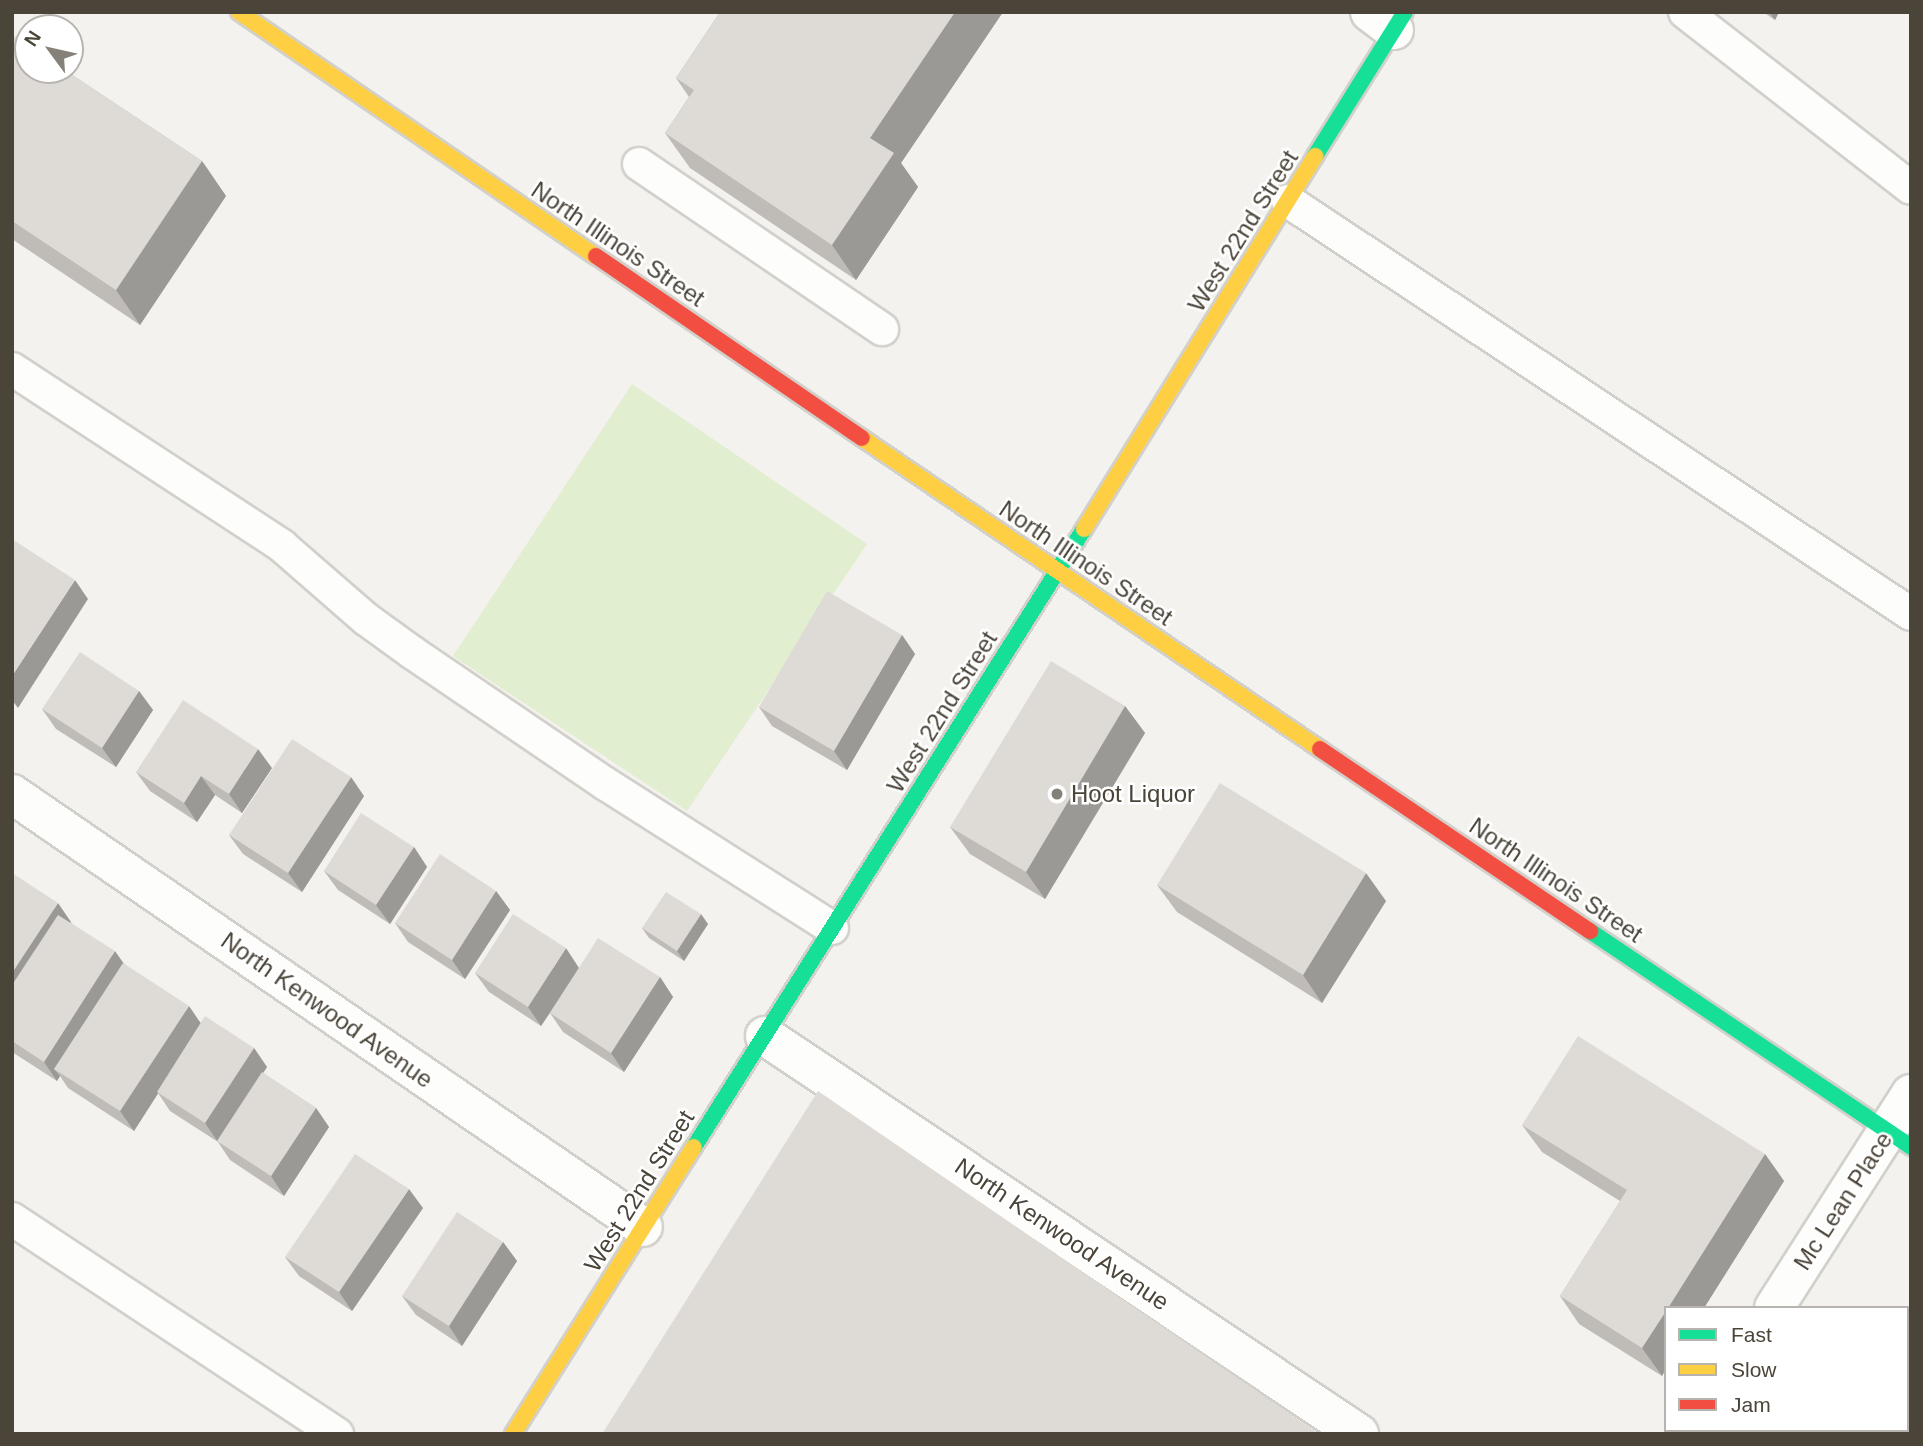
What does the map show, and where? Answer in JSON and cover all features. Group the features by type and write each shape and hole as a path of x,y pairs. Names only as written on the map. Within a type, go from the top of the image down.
{"main road":[{"name":"North Illinois Street","path":"239,12 1058,572 1899,1140"},
{"name":"West 22nd Street","path":"513,1434 1058,572 1288,201 1390,18"}],"street":[{"name":"North Kenwood Avenue","path":"12,794 643,1227"},
{"name":"North Kenwood Avenue","path":"765,1036 1359,1434"},
{"name":"Mc Lean Place","path":"1775,1306 1899,1140 1911,1094"}],"lane":[{"path":"1685,12 1911,188"},
{"path":"639,164 882,329"},
{"path":"1288,201 1911,614"},
{"path":"12,369 282,546 366,619 413,653 606,784 832,928"},
{"path":"12,1219 337,1434"}],"green space":[{"path":"632,384 867,544 687,811 453,656"}],"building":[{"path":"720,12 955,12 870,138 894,153 832,245 665,133 694,90 676,78"},
{"path":"12,35 14,84 84,83 202,161 116,290 12,221"},
{"path":"12,539 75,580 12,676"},
{"path":"827,591 902,635 834,751 759,707"},
{"path":"80,652 139,691 102,748 42,709"},
{"name":"Hoot Liquor","path":"1051,661 1125,706 1026,872 950,827"},
{"path":"183,700 258,749 229,794 201,776 184,803 136,772"},
{"path":"292,739 351,777 288,873 229,835"},
{"path":"1220,783 1366,873 1303,975 1157,885"},
{"path":"361,813 414,847 376,905 324,871"},
{"path":"440,854 496,891 452,960 395,923"},
{"path":"12,873 58,903 12,973"},
{"path":"666,892 701,914 677,951 642,928"},
{"path":"513,914 566,948 528,1007 475,973"},
{"path":"58,915 115,951 44,1062 12,1041 12,985"},
{"path":"598,938 660,977 611,1053 550,1013"},
{"path":"123,963 189,1006 120,1111 54,1069"},
{"path":"205,1016 254,1048 205,1123 157,1092"},
{"path":"1578,1036 1765,1154 1669,1306 1664,1306 1664,1314 1642,1348 1560,1296 1627,1190 1522,1125"},
{"path":"262,1072 316,1108 271,1176 217,1141"},
{"path":"818,1091 1319,1434 602,1434"},
{"path":"355,1154 409,1189 339,1292 285,1257"},
{"path":"457,1212 503,1242 449,1326 402,1296"}],"traffic: fast":[{"path":"1315,156 1405,12"},
{"path":"694,1147 1084,529"},
{"path":"1590,931 1911,1147"}],"traffic: slow":[{"path":"239,12 596,256"},
{"path":"1084,529 1315,156"},
{"path":"862,438 1320,749"},
{"path":"513,1434 694,1147"}],"traffic: jam":[{"path":"596,256 862,438"},
{"path":"1320,749 1590,931"}],"place":[{"name":"Hoot Liquor","path":"1057,794"}]}
